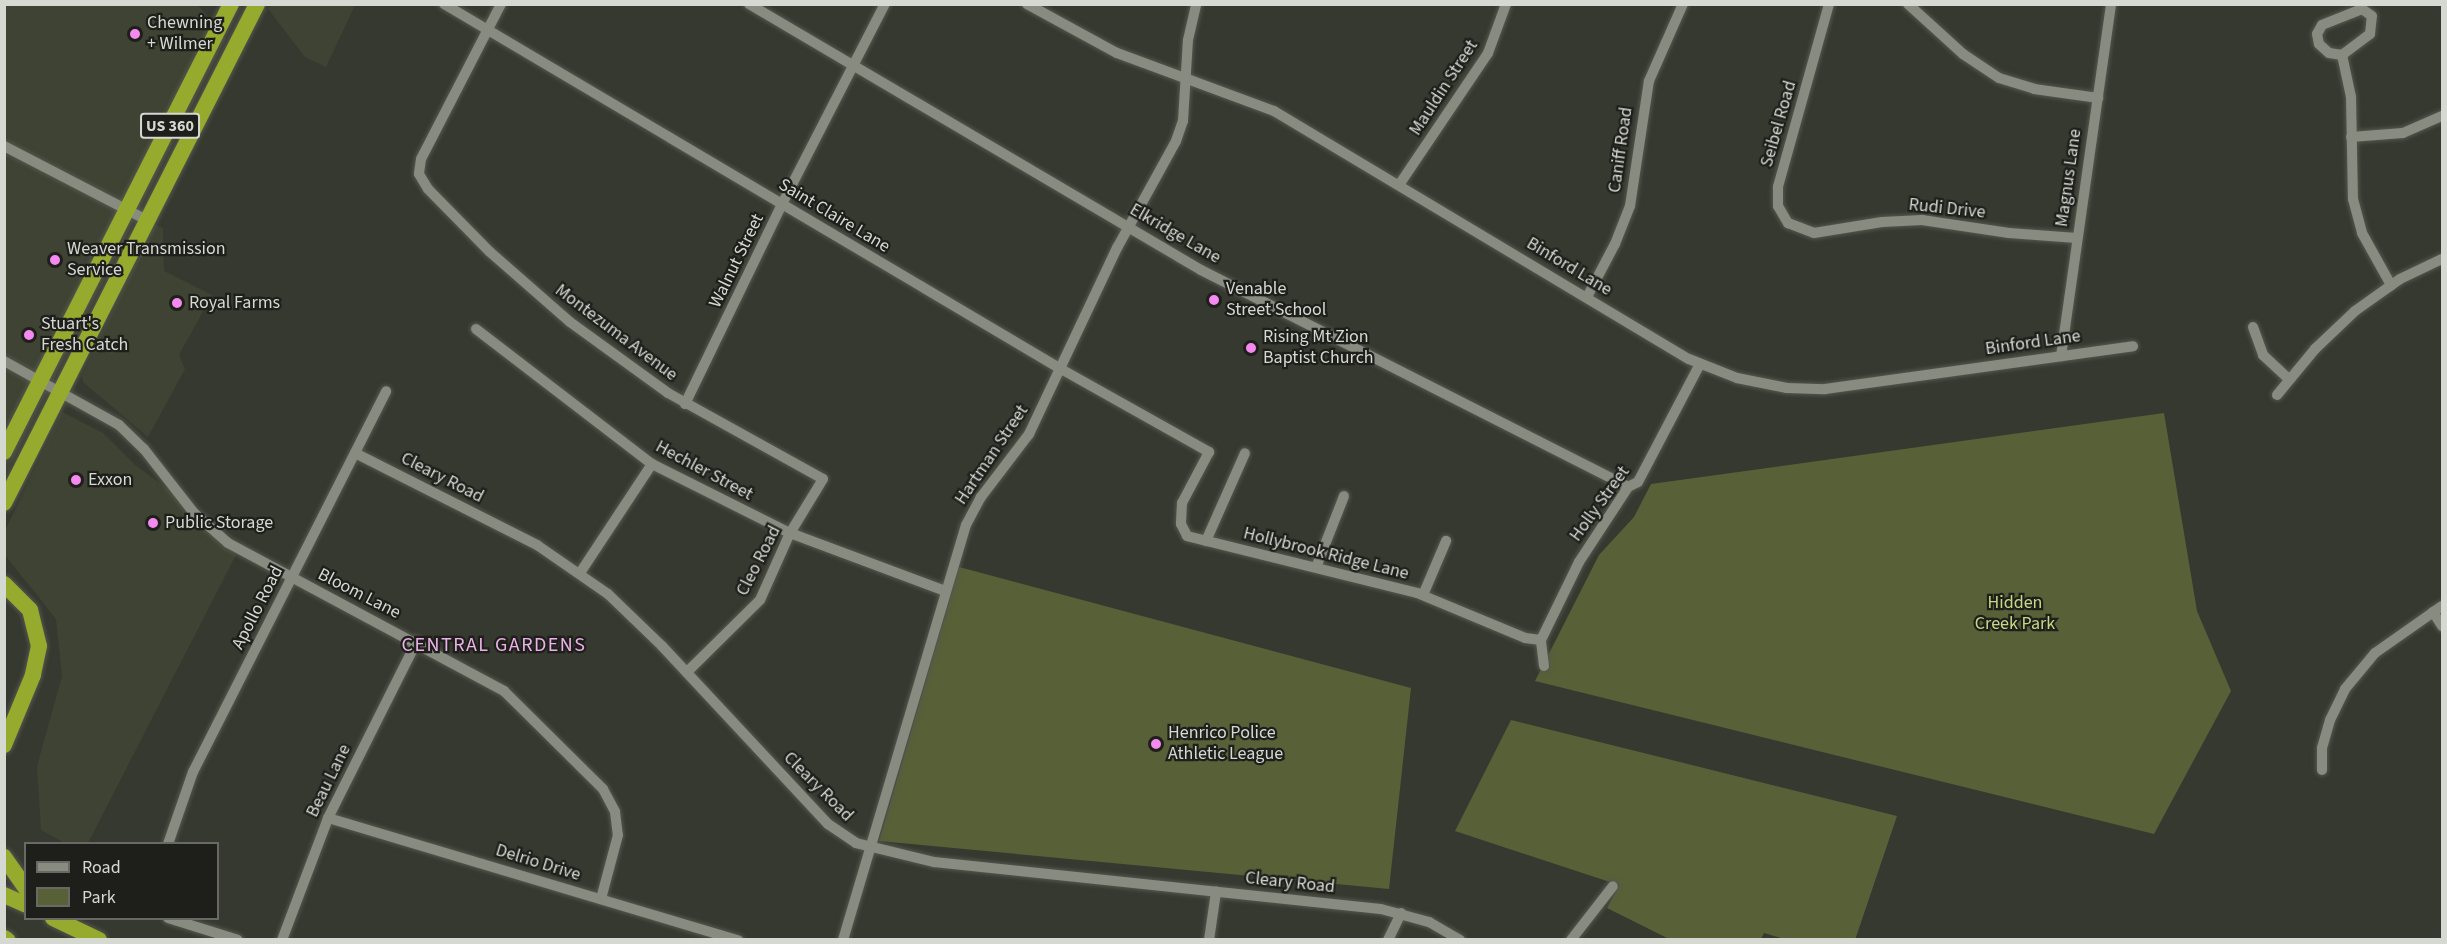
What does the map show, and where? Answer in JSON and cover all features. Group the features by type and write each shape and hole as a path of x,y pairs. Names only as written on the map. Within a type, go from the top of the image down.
{"highway":[{"name":"US 360","path":"4,452 231,4"},
{"name":"US 360","path":"4,503 257,4"},
{"path":"4,584 30,610 39,646 33,675 4,745"},
{"path":"4,857 24,886"},
{"path":"4,895 24,904"},
{"path":"67,923 99,939"}],"street":[{"name":"Saint Claire Lane","path":"444,4 1061,369 1209,453"},
{"path":"487,29 501,4"},
{"name":"Elkridge Lane","path":"749,4 1232,286 1628,487"},
{"name":"Walnut Street","path":"685,404 852,64 885,4"},
{"name":"Binford Lane","path":"1027,4 1117,53 1274,111 1700,364 1758,384 1807,389 2133,346"},
{"name":"Hartman Street","path":"843,939 945,591 974,508 1021,448 1128,226 1180,129 1196,4"},
{"name":"Mauldin Street","path":"1399,185 1488,53 1506,4"},
{"name":"Caniff Road","path":"1587,297 1616,244 1630,206 1649,81 1683,4"},
{"name":"Seibel Road","path":"1815,233 1797,230 1783,217 1778,186 1829,4"},
{"path":"1908,4 1963,54 1999,78 2034,89 2098,98"},
{"name":"Magnus Lane","path":"2061,356 2111,4"},
{"path":"2362,9 2372,16 2370,34 2342,55 2329,53 2319,44 2317,34 2322,25 2362,9"},
{"name":"Montezuma Avenue","path":"487,29 422,159 419,174 428,189 490,252 570,322 685,404 823,479"},
{"path":"2342,55 2351,97 2351,183 2357,217 2391,285"},
{"path":"2351,137 2403,134 2442,116"},
{"path":"6,150 147,219"},
{"name":"Rudi Drive","path":"1815,233 1882,222 1922,220 2009,233 2078,238"},
{"path":"2277,395 2334,329 2391,285 2442,259"},
{"path":"2253,327 2263,355 2289,380"},
{"name":"Hechler Street","path":"476,329 652,464 790,533 876,568 945,591"},
{"name":"Bloom Lane","path":"4,362 108,416 130,435 194,513 228,543 417,641 504,691 603,789 615,812 618,835 602,899"},
{"name":"Holly Street","path":"1541,640 1579,562 1628,487 1638,482 1700,364"},
{"name":"Apollo Road","path":"168,842 193,772 386,391"},
{"name":"Cleary Road","path":"355,453 537,545 580,573 640,622 836,832 870,847 934,862 1401,913 1429,922 1460,939"},
{"name":"Hollybrook Ridge Lane","path":"1209,453 1182,504 1180,517 1187,536 1317,566 1423,595 1525,638 1541,640"},
{"path":"1206,541 1245,453"},
{"path":"580,573 652,464"},
{"name":"Cleo Road","path":"687,672 760,600 790,533 823,479"},
{"path":"1317,566 1344,496"},
{"path":"1423,595 1446,541"},
{"path":"2322,770 2322,748 2330,720 2345,689 2375,653 2438,609 2442,627"},
{"path":"1541,640 1544,666"},
{"name":"Beau Lane","path":"282,939 328,818 417,641"},
{"name":"Delrio Drive","path":"328,818 602,899 710,935 738,939"},
{"path":"1570,939 1613,886"},
{"path":"1209,939 1216,892"},
{"path":"1388,939 1401,913"},
{"path":"175,920 237,939"}],"shaded area":[{"path":"270,4 355,5 326,67 305,57 268,9"},
{"path":"5,5 198,5 226,39 5,477"},
{"path":"154,224 163,228 164,271 212,295 179,355 185,369 148,437 83,382 82,376"},
{"path":"62,412 103,433 134,464 185,502 239,549 89,842 63,842 41,830 37,766 62,676 56,619 5,555 4,533"}],"green space":[{"name":"Hidden Creek Park","path":"2164,413 2197,611 2231,691 2154,834 1535,681 1599,555 1634,517 1651,484"},
{"name":"Henrico Police Athletic League","path":"959,567 1411,688 1389,889 879,841"},
{"path":"1511,720 1897,816 1855,940 1784,939 1764,933 1761,939 1669,939 1607,908 1619,885 1455,831"}],"place":[{"name":"Chewning + Wilmer","path":"135,34"},
{"name":"Weaver Transmission Service","path":"55,260"},
{"name":"Venable Street School","path":"1214,300"},
{"name":"Royal Farms","path":"177,303"},
{"name":"Stuart's Fresh Catch","path":"29,335"},
{"name":"Rising Mt Zion Baptist Church","path":"1251,348"},
{"name":"Exxon","path":"76,480"},
{"name":"Public Storage","path":"153,523"},
{"name":"Henrico Police Athletic League","path":"1156,744"}],"district":[{"name":"CENTRAL GARDENS","path":"494,645"}]}
